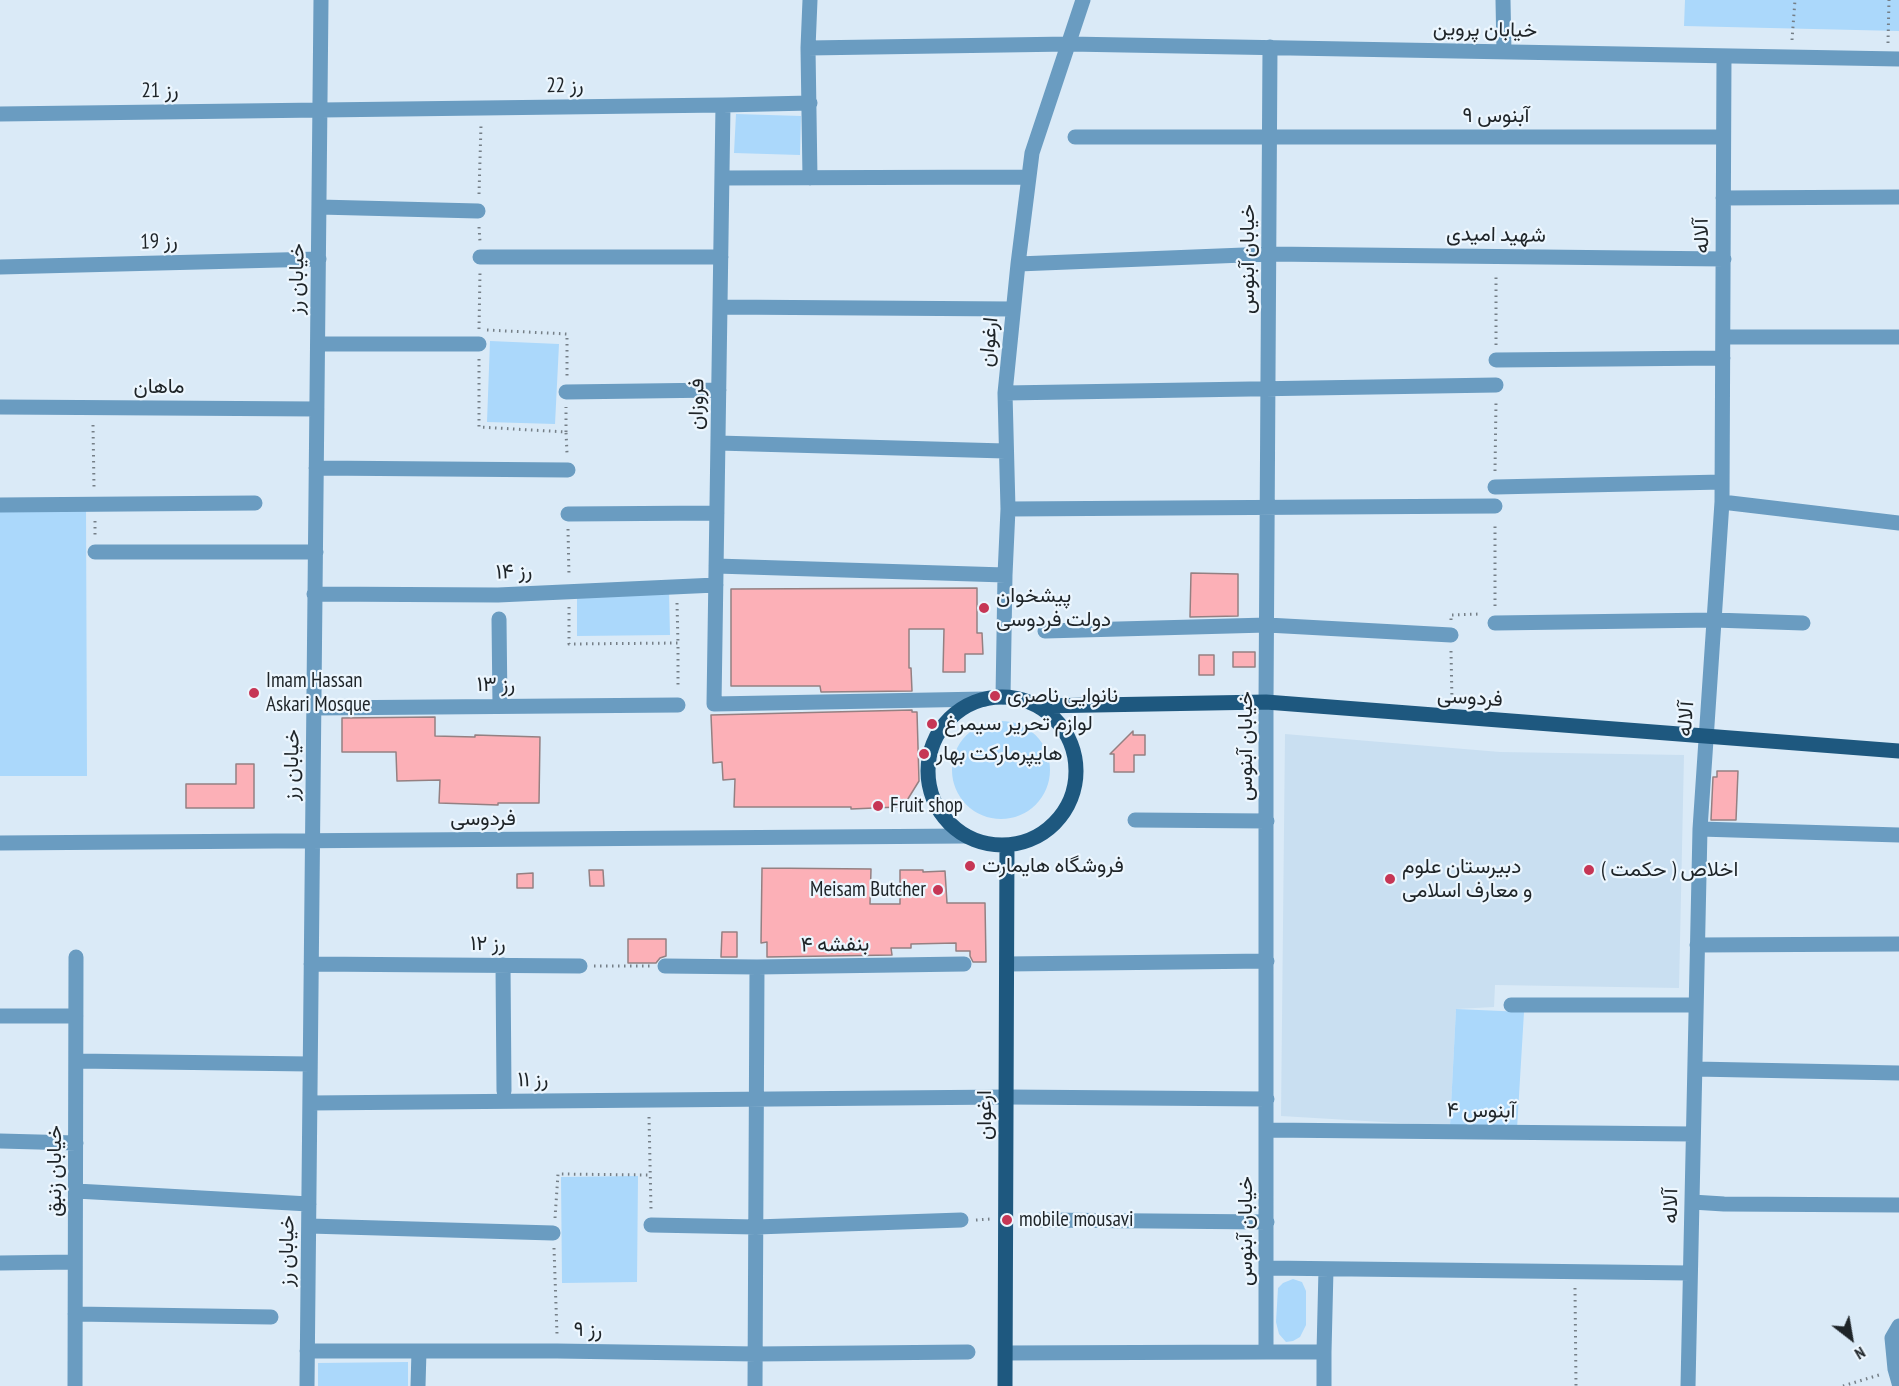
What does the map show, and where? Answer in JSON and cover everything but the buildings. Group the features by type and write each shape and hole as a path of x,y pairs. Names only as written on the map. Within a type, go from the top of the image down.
{"main road":[{"path":"1003,697 1021,699 1038,706 1054,719 1067,736 1074,755 1076,776 1071,797 1061,815 1046,830 1028,840 1007,845 986,843 966,836 948,823 935,804 928,783 928,761 934,740 947,721 964,707 985,699 1003,697"},
{"name":"فردوسی","path":"1038,706 1266,702 1899,751"},
{"name":"ارغوان","path":"1005,1386 1007,845"}],"street":[{"name":"خیابان رز","path":"307,1386 321,0"},
{"path":"810,0 808,48 810,178"},
{"name":"ارغوان","path":"1003,697 1008,509 1005,393 1018,264 1032,153 1083,0"},
{"path":"1503,0 1504,52"},
{"name":"خیابان پروین","path":"808,48 1070,44 1894,59"},
{"name":"خیابان آبنوس","path":"1266,1352 1266,702 1270,47"},
{"name":"آلاله","path":"1688,1386 1700,830 1722,502 1724,56"},
{"name":"رز 22","path":"320,110 810,103"},
{"name":"فروزان","path":"723,105 714,704 985,699"},
{"name":"رز 21","path":"0,114 320,110"},
{"name":"آبنوس ۹","path":"1075,137 1723,137"},
{"path":"722,178 1028,177"},
{"path":"1723,198 1899,197"},
{"path":"319,207 478,211"},
{"name":"شهید امیدی","path":"1018,264 1269,254 1724,259"},
{"path":"480,257 721,257"},
{"name":"رز 19","path":"0,267 319,259"},
{"path":"720,307 1013,309"},
{"path":"318,344 479,336"},
{"path":"1723,337 1899,337"},
{"path":"1496,360 1723,358"},
{"path":"1005,393 1496,385"},
{"path":"566,392 718,390"},
{"name":"ماهان","path":"0,407 317,409"},
{"path":"718,442 1005,451"},
{"path":"316,468 568,470"},
{"path":"1495,487 1722,482"},
{"path":"1722,502 1899,523"},
{"path":"0,505 255,503"},
{"path":"1008,509 1495,506"},
{"path":"568,514 717,513"},
{"path":"95,552 316,552"},
{"path":"716,566 1005,575"},
{"name":"رز ۱۴","path":"314,594 498,595 716,585"},
{"path":"499,619 500,706"},
{"path":"1495,623 1714,620 1803,623"},
{"path":"1045,631 1267,625 1451,635"},
{"name":"رز ۱۳","path":"314,708 678,705"},
{"path":"1135,820 1267,821"},
{"path":"1700,830 1899,835"},
{"name":"فردوسی","path":"0,843 966,836"},
{"path":"1697,945 1899,944"},
{"name":"خیابان زنبق","path":"75,1386 76,957"},
{"path":"1007,964 1267,961"},
{"name":"رز ۱۲","path":"311,964 580,966"},
{"name":"بنفشه ۴","path":"664,966 964,964"},
{"path":"503,965 504,1091"},
{"path":"756,1386 758,967"},
{"path":"1511,1005 1696,1005"},
{"path":"0,1017 76,1016"},
{"path":"76,1061 310,1064"},
{"path":"1695,1070 1899,1072"},
{"name":"رز ۱۱","path":"310,1103 1006,1097 1267,1099"},
{"name":"آبنوس ۴","path":"1267,1130 1693,1134"},
{"path":"0,1142 76,1143"},
{"path":"76,1191 309,1204"},
{"path":"1692,1202 1899,1205"},
{"path":"651,1225 756,1227 961,1220"},
{"path":"1041,1220 1267,1222"},
{"path":"309,1227 554,1233"},
{"path":"0,1263 75,1262"},
{"path":"1267,1268 1690,1273"},
{"path":"1324,1386 1326,1269"},
{"path":"75,1314 271,1317"},
{"path":"1898,1373 1892,1338 1899,1326"},
{"name":"رز ۹","path":"307,1351 756,1354 968,1352"},
{"path":"418,1386 419,1351"},
{"path":"1006,1353 1324,1352"}],"path":[{"path":"1791,57 1795,0"},
{"path":"1889,0 1894,59"},
{"path":"482,108 478,211 479,428 566,432"},
{"path":"1496,256 1496,360"},
{"path":"479,336 567,334 568,470"},
{"path":"1495,487 1496,385"},
{"path":"93,408 95,552"},
{"path":"1495,506 1495,623"},
{"path":"568,514 570,644 678,643"},
{"path":"676,586 678,705"},
{"path":"580,966 664,966"},
{"path":"649,1100 651,1225"},
{"path":"557,1351 554,1233 558,1174 650,1175"},
{"path":"961,1220 1006,1219"},
{"path":"1575,1271 1576,1386"},
{"path":"1843,1386 1898,1373"}],"shaded area":[{"path":"1685,0 1899,0 1899,31 1684,26"},
{"path":"736,114 801,116 800,155 734,153"},
{"path":"490,341 559,344 555,424 487,422"},
{"path":"86,506 87,776 0,776 0,507"},
{"path":"669,591 670,635 577,636 577,592"},
{"path":"991,721 1011,721 1036,735 1047,751 1050,770 1047,789 1036,805 1011,819 991,819 974,811 960,797 952,780 952,760 960,743 974,729"},
{"name":"دبیرستان علوم و معارف اسلامی","path":"1285,734 1500,752 1684,755 1679,988 1495,985 1494,1007 1456,1009 1450,1126 1281,1116"},
{"path":"1456,1009 1524,1012 1517,1129 1450,1126"},
{"path":"638,1176 637,1282 562,1283 561,1177"},
{"path":"1293,1279 1302,1282 1306,1291 1306,1325 1300,1337 1286,1342 1279,1334 1276,1322 1278,1288"},
{"path":"408,1362 408,1386 318,1386 318,1363"}],"place":[{"name":"پیشخوان دولت فردوسی","path":"984,608"},
{"name":"Imam Hassan Askari Mosque","path":"254,693"},
{"name":"نانوایی ناصری","path":"995,696"},
{"name":"لوازم تحریر سیمرغ","path":"932,724"},
{"name":"هایپرمارکت بهار","path":"924,754"},
{"name":"Fruit shop","path":"878,806"},
{"name":"فروشگاه هایمارت","path":"970,866"},
{"name":"اخلاص ( حکمت )","path":"1589,870"},
{"name":"دبیرستان علوم و معارف اسلامی","path":"1390,879"},
{"name":"Meisam Butcher","path":"938,890"},
{"name":"mobile mousavi","path":"1007,1220"}]}
